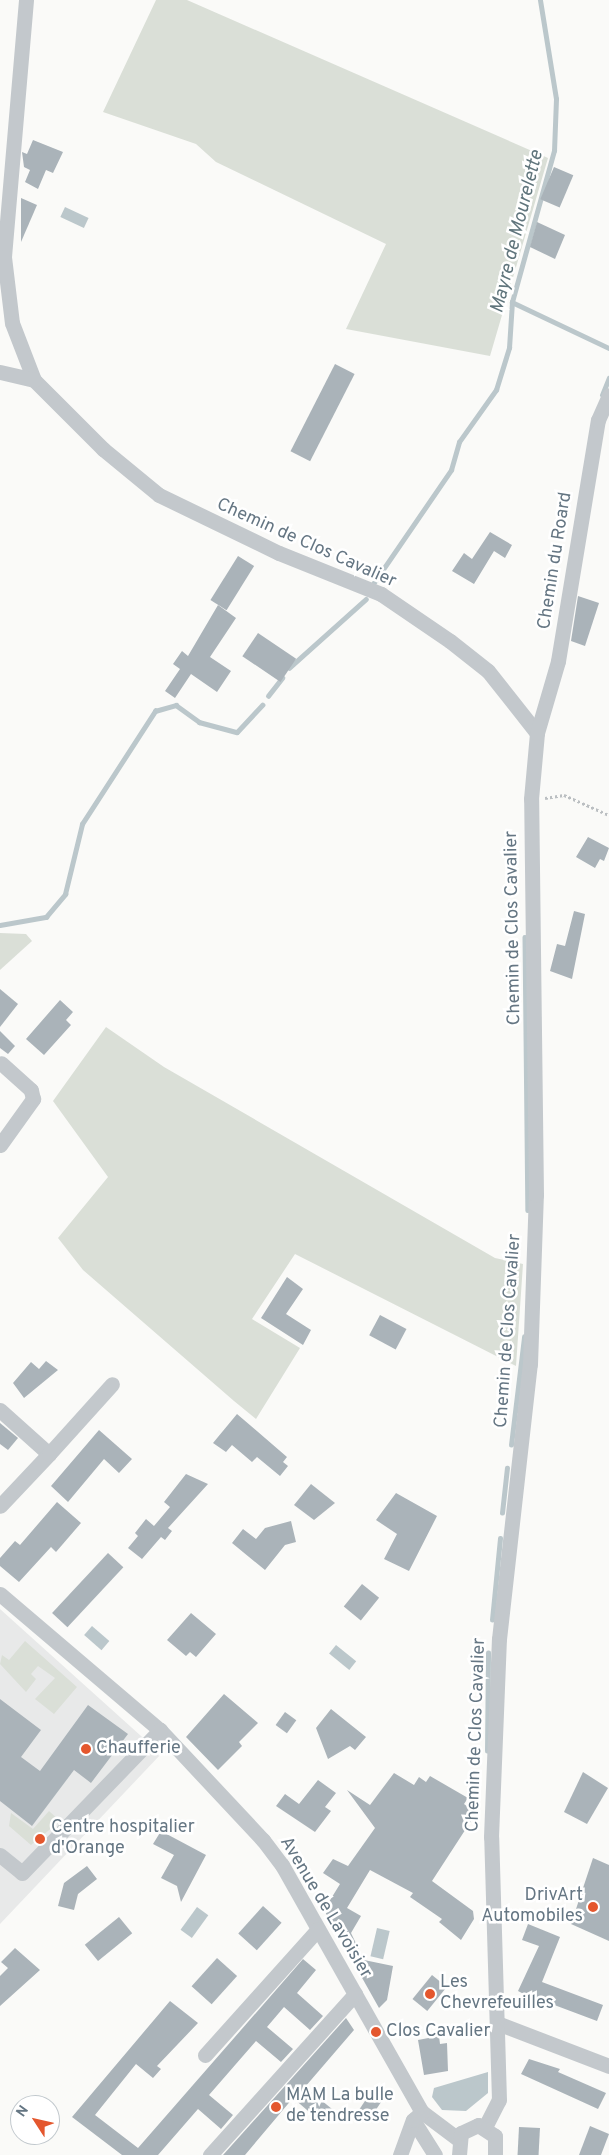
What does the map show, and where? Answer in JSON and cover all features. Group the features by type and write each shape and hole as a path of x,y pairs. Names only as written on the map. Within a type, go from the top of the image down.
{"street":[{"name":"Chemin de Clos Cavalier","path":"26,0 4,257 12,323 34,380 103,450 159,495 244,537 381,594 450,641 488,671 537,734 531,799 536,1195 530,1364 499,1639 491,1837 499,2100 485,2127"},
{"path":"0,372 34,380"},
{"name":"Chemin du Roard","path":"537,734 558,661 598,420 609,396"},
{"path":"0,1145 33,1099 31,1090 1,1062"},
{"path":"0,1506 112,1384"},
{"path":"0,1410 49,1454"},
{"name":"Avenue de Lavoisier","path":"0,1594 160,1730 263,1840 318,1929 355,1994 418,2116 458,2139"},
{"path":"0,1855 22,1873 160,1730"},
{"path":"205,2055 318,1929"},
{"path":"210,2155 355,1994"},
{"path":"497,2023 609,2066"},
{"path":"400,2155 418,2116"},
{"path":"418,2116 435,2155"},
{"path":"459,2155 458,2139 472,2126 485,2127 495,2136 494,2155"}],"path":[{"path":"531,799 564,795 609,815"}],"shaded area":[{"path":"156,0 187,0 548,158 490,356 346,329 386,244 216,162 196,144 103,112"},
{"path":"65,207 89,218 84,228 60,217"},
{"path":"0,933 26,934 32,941 0,970"},
{"path":"106,1027 164,1067 495,1258 523,1264 516,1366 295,1254 252,1319 300,1348 256,1419 234,1401 83,1270 58,1238 108,1177 53,1101"},
{"name":"Centre hospitalier d'Orange","path":"0,1609 161,1754 0,1924"},
{"path":"92,1626 109,1641 101,1650 84,1635"},
{"path":"25,1641 77,1687 54,1714 35,1699 55,1678 38,1666 31,1674 36,1679 26,1692 0,1664 2,1655 9,1660"},
{"path":"336,1645 356,1661 349,1670 329,1654"},
{"path":"49,1811 60,1821 31,1845 9,1826 11,1813 33,1829"},
{"path":"197,1907 208,1915 192,1938 181,1930"},
{"path":"377,1928 390,1931 383,1959 370,1956"},
{"path":"488,2072 488,2093 466,2111 442,2110 432,2097 434,2088"}],"building":[{"path":"33,140 63,152 53,173 46,170 38,189 25,182 30,170 24,167 22,152 27,154"},
{"path":"554,167 573,175 560,207 540,199"},
{"path":"21,198 37,205 21,242"},
{"path":"537,222 565,235 555,259 530,247"},
{"path":"335,364 355,374 310,461 291,451"},
{"path":"490,532 512,545 505,558 494,551 474,584 452,571 464,553 472,559"},
{"path":"238,556 254,566 227,610 210,600"},
{"path":"578,596 599,603 585,646 571,641"},
{"path":"218,605 236,618 210,657 231,671 217,692 191,674 175,698 165,691 180,669 173,664 182,651 188,656"},
{"path":"258,633 296,659 280,682 242,656"},
{"path":"588,837 609,848 604,861 600,859 595,868 576,857"},
{"path":"574,911 585,914 572,979 550,971 557,944 565,946"},
{"path":"0,989 18,1004 0,1027"},
{"path":"60,1000 73,1012 66,1020 71,1025 44,1055 26,1039"},
{"path":"0,1031 15,1046 8,1054 0,1048"},
{"path":"287,1277 303,1289 286,1314 311,1330 303,1345 261,1318"},
{"path":"380,1315 406,1329 396,1349 369,1335"},
{"path":"46,1361 58,1370 24,1398 13,1383 31,1362 39,1369"},
{"path":"237,1414 287,1457 283,1462 288,1466 280,1476 257,1457 252,1462 232,1445 226,1452 213,1443"},
{"path":"0,1423 18,1438 8,1450 0,1444"},
{"path":"99,1430 132,1459 119,1473 104,1459 68,1502 51,1486"},
{"path":"186,1474 208,1484 168,1528 172,1531 165,1540 161,1537 142,1559 128,1548 138,1536 135,1533 146,1519 154,1526 170,1507 164,1502"},
{"path":"311,1484 335,1503 314,1520 294,1505"},
{"path":"396,1493 437,1516 409,1571 384,1559 397,1534 376,1520"},
{"path":"57,1502 81,1523 56,1552 51,1547 19,1582 0,1566 0,1558 15,1541 20,1545"},
{"path":"291,1521 296,1542 285,1545 265,1570 232,1543 243,1529 256,1539 265,1528"},
{"path":"108,1553 123,1567 67,1627 52,1613"},
{"path":"362,1584 379,1598 361,1620 344,1607"},
{"path":"191,1613 216,1634 196,1657 190,1652 186,1656 167,1640"},
{"path":"224,1694 258,1723 239,1742 242,1746 218,1770 186,1737"},
{"path":"0,1699 41,1730 21,1757 40,1771 88,1705 128,1734 91,1783 74,1770 32,1826 0,1801"},
{"path":"331,1709 366,1737 355,1750 350,1746 328,1759 316,1728"},
{"path":"285,1712 296,1720 287,1733 276,1725"},
{"path":"583,1772 608,1788 587,1824 564,1812"},
{"path":"394,1773 414,1785 419,1777 426,1782 430,1776 468,1798 464,1804 472,1810 467,1818 471,1821 432,1881 473,1911 474,1919 461,1940 439,1922 442,1919 410,1897 413,1893 370,1870 347,1908 361,1916 351,1933 364,1960 393,1966 387,2000 379,2008 324,1910 340,1884 323,1873 333,1859 348,1866 375,1828 347,1790 370,1805"},
{"path":"318,1780 336,1793 325,1807 331,1811 315,1832 276,1806 285,1794 299,1804"},
{"path":"161,1831 206,1855 181,1902 177,1886 161,1878 174,1855 153,1844"},
{"name":"DrivArt Automobiles","path":"593,1858 609,1865 609,1941 571,1924"},
{"path":"87,1866 97,1879 78,1894 74,1910 58,1906 64,1883"},
{"path":"263,1906 282,1923 257,1950 238,1933"},
{"path":"119,1917 132,1933 98,1961 85,1945"},
{"path":"528,1924 560,1937 542,1982 603,2005 597,2021 549,2003 547,2006 518,1991 539,1946 522,1940"},
{"path":"15,1948 40,1970 0,2006 0,1976 8,1968 1,1962"},
{"path":"217,1958 237,1976 212,2004 192,1986"},
{"path":"303,1959 316,1970 297,1993 323,2016 310,2030 284,2007 267,2027 293,2049 281,2062 256,2041 209,2095 233,2115 221,2129 198,2109 158,2155 122,2155 72,2117 170,2001 198,2023 157,2066 161,2069 153,2078 136,2064 95,2115 138,2148"},
{"name":"Les Chevrefeuilles","path":"432,1975 447,1987 427,2011 412,1999"},
{"path":"346,2018 354,2030 305,2087 332,2109 321,2122 293,2098 245,2155 223,2155"},
{"path":"439,2036 440,2044 447,2043 448,2071 424,2075 418,2040"},
{"path":"529,2059 560,2069 558,2072 606,2093 598,2109 521,2074"},
{"path":"371,2092 383,2100 369,2120 358,2112"},
{"path":"590,2126 609,2134 601,2155 579,2155"},
{"path":"519,2127 540,2128 539,2155 518,2155"}],"waterway":[{"name":"Mayre de Mourelette","path":"373,584 451,470 459,442 496,390 509,348 512,302 554,151 556,99 540,0"},
{"path":"512,302 609,348"},
{"path":"602,395 609,378"},
{"name":"Mayre de Mourelette","path":"289,668 366,599"},
{"name":"Mayre de Mourelette","path":"268,696 282,678"},
{"name":"Mayre de Mourelette","path":"0,925 46,917 65,894 82,824 155,711 176,705 199,722 237,732 262,705"},
{"path":"525,937 528,1210"},
{"path":"511,1445 524,1337"},
{"path":"502,1513 507,1468"},
{"path":"492,1620 500,1538"},
{"path":"487,1751 488,1653"}],"place":[{"name":"Chaufferie","path":"86,1749"},
{"name":"Centre hospitalier d'Orange","path":"40,1839"},
{"name":"DrivArt Automobiles","path":"593,1907"},
{"name":"Les Chevrefeuilles","path":"430,1994"},
{"name":"Clos Cavalier","path":"376,2032"},
{"name":"MAM La bulle de tendresse","path":"276,2107"}]}
